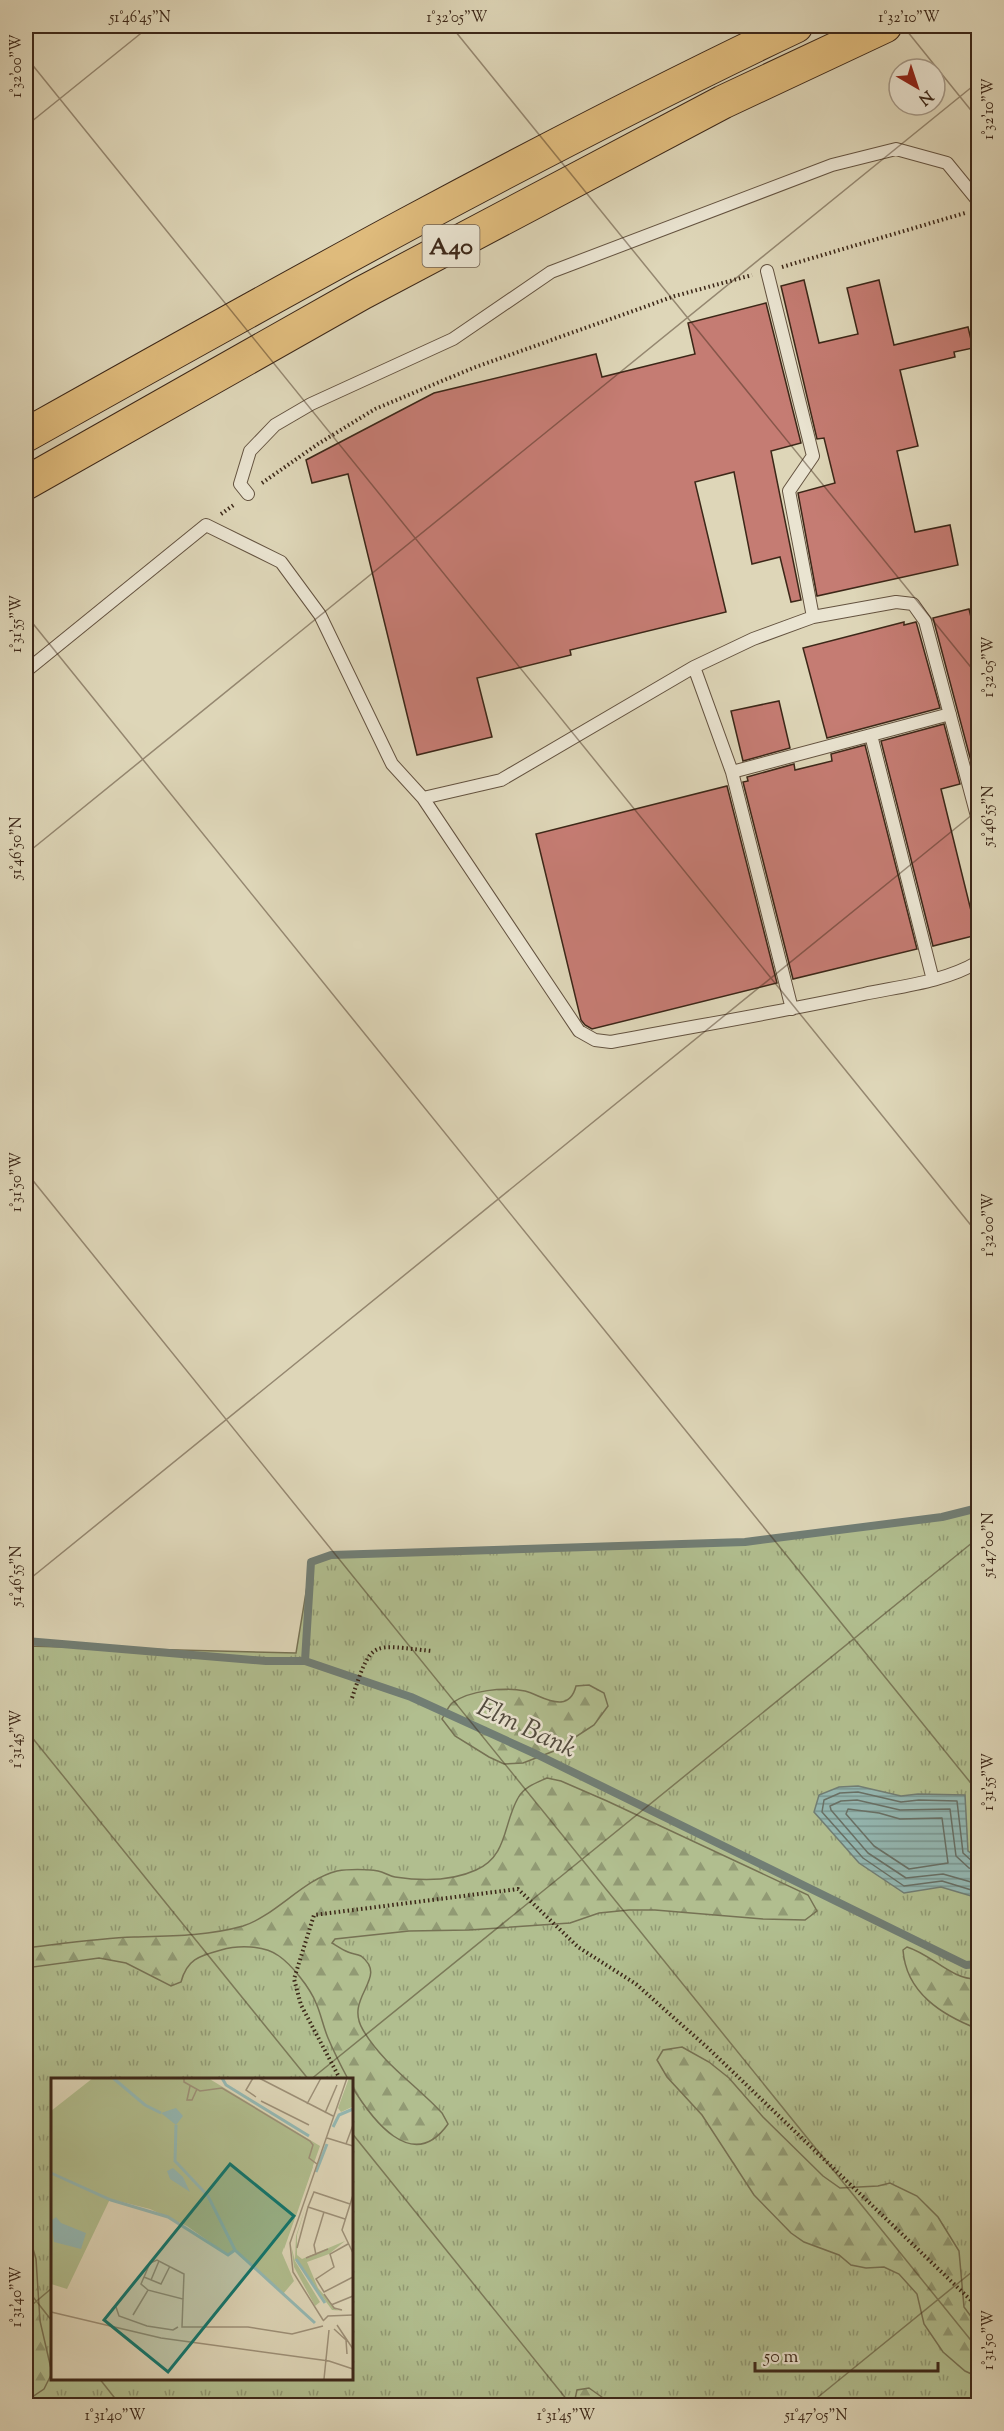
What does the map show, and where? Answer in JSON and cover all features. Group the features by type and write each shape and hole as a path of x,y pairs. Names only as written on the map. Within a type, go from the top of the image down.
{"highway":[{"name":"A40","path":"26,435 328,266 711,66 796,26"},
{"name":"A40","path":"26,483 362,293 723,102 885,26"}],"lane":[{"path":"248,494 240,484 250,451 275,425 311,404 453,339 551,272 832,165 896,149 947,163 978,201"},
{"path":"767,271 813,456 789,490 813,617"},
{"path":"26,671 206,525 281,562 320,615 392,764 423,798 579,1031 595,1041 611,1042 792,1009 933,980 968,968 978,962"},
{"path":"423,798 501,780 694,667 753,639 813,617 896,602 913,604 925,621 978,820"},
{"path":"694,667 732,772 792,1009"},
{"path":"732,772 950,714"},
{"path":"871,735 933,980"}],"path":[{"path":"206,525 318,444 375,409 472,368 675,296 967,212"},
{"path":"352,1698 360,1672 372,1651 382,1646 432,1651"},
{"path":"339,2078 301,2005 294,1979 314,1915 518,1889 578,1947 636,1984 709,2049 978,2307"}],"green space":[{"path":"978,1508 978,2405 26,2406 26,1646 296,1653 311,1562 331,1555 745,1542 942,1517"},
{"path":"589,1685 604,1693 608,1706 594,1725 554,1751 523,1763 504,1764 489,1757 455,1736 442,1719 452,1703 477,1692 517,1690 561,1702 571,1697 576,1686"},
{"path":"547,1778 561,1781 607,1801 808,1895 817,1911 805,1920 629,1910 599,1913 570,1923 469,1930 409,1931 335,1939 332,1943 361,1956 369,1964 371,1972 369,1980 358,2008 358,2018 363,2030 390,2064 442,2113 448,2124 434,2138 420,2144 407,2143 394,2136 381,2125 359,2098 352,2087 352,2078 348,2078 326,2034 318,2007 310,1991 289,1965 273,1952 243,1947 228,1948 206,1954 190,1963 181,1982 171,1986 126,1963 99,1958 26,1968 26,1948 108,1939 203,1934 243,1926 267,1914 313,1882 337,1871 374,1870 395,1877 415,1879 447,1878 467,1874 486,1864 494,1856 513,1808 521,1794"},
{"path":"907,1947 959,1976 978,1979 978,2029 939,2009 919,1990 911,1979 906,1965 903,1950"},
{"path":"682,2047 709,2062 729,2078 763,2117 823,2176 840,2188 890,2183 917,2196 938,2217 959,2251 964,2307 978,2326 978,2377 965,2371 943,2352 924,2324 917,2294 899,2274 884,2267 866,2268 851,2265 839,2255 804,2242 791,2233 754,2195 702,2115 667,2077 657,2060 663,2050"},
{"path":"26,2225 36,2259 40,2321 51,2375 44,2389 26,2401"},
{"path":"589,2388 613,2405 579,2405 575,2399 577,2390"}],"water":[{"path":"858,1786 901,1796 965,1795 968,1851 978,1858 978,1898 941,1887 904,1893 859,1863 814,1812 819,1795 839,1787"}],"building":[{"path":"804,280 819,343 858,334 847,288 879,280 894,345 968,327 973,348 954,352 955,357 900,370 918,446 897,451 915,532 950,525 958,565 817,596 798,493 835,483 824,438 817,439 781,286"},
{"path":"766,303 801,443 771,451 801,600 791,602 780,557 752,564 734,472 695,482 726,612 570,650 571,655 477,678 492,737 417,755 348,474 312,483 306,460 434,393 596,354 602,377 695,354 688,323"},
{"path":"969,609 978,646 978,780 976,780 933,618"},
{"path":"904,622 904,625 916,622 940,708 827,738 803,648"},
{"path":"779,701 790,748 743,761 731,711"},
{"path":"944,724 960,784 941,789 977,935 933,946 881,741"},
{"path":"865,745 917,949 793,979 743,782 748,781 747,777 794,764 795,770 832,761 831,754"},
{"path":"727,786 777,983 592,1029 585,1025 581,1020 536,834"}],"waterway":[{"path":"305,1661 311,1562 331,1555 745,1542 942,1517 978,1508"},
{"name":"Elm Bank","path":"26,1641 266,1661 305,1661 411,1697 538,1755 966,1965 978,1964"}]}
